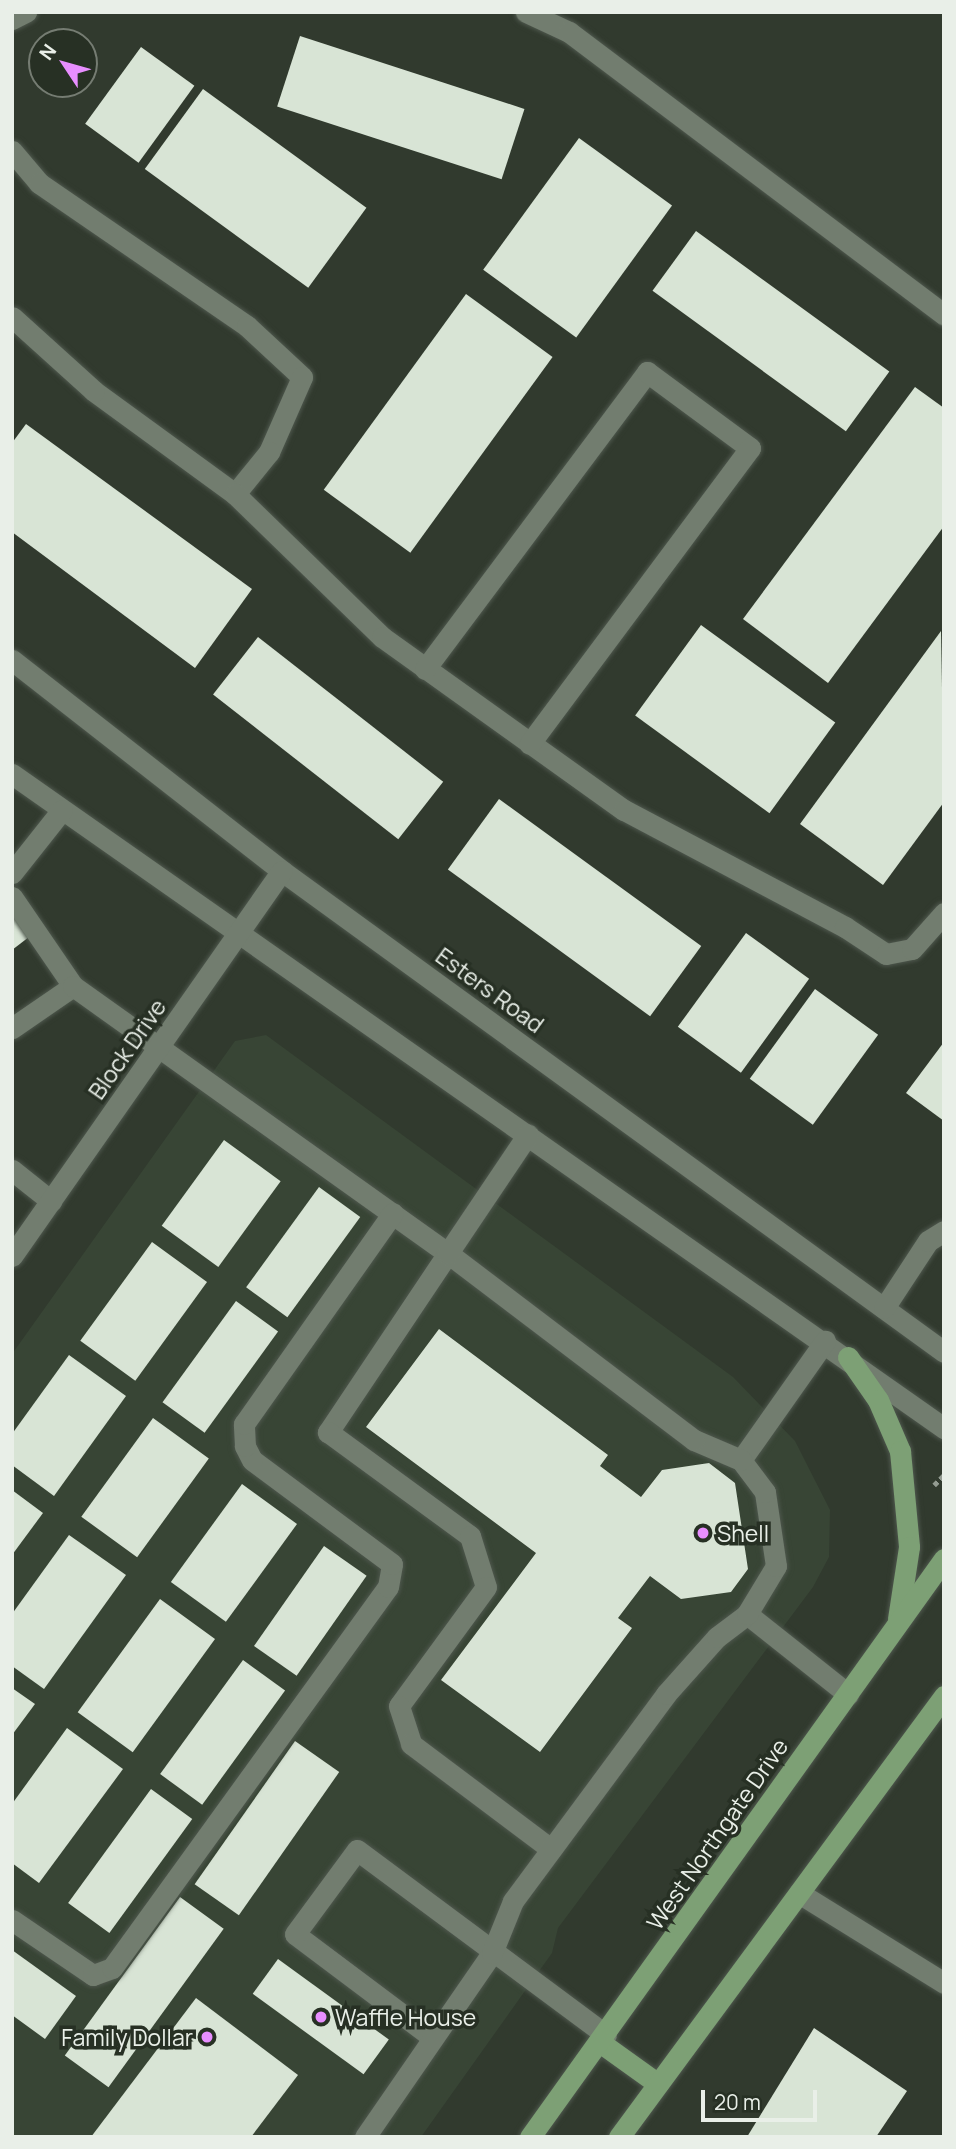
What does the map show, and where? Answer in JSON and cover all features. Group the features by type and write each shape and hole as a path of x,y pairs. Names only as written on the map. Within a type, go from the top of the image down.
{"main road":[{"path":"848,1357 878,1400 900,1451 909,1547 897,1624"},
{"name":"West Northgate Drive","path":"530,2137 603,2039 944,1559"},
{"path":"619,2137 944,1696"},
{"path":"603,2039 658,2084"}],"street":[{"path":"12,19 26,12"},
{"path":"526,12 569,32 944,315"},
{"path":"12,151 39,183 247,326 302,377 269,452 235,494"},
{"path":"12,317 94,391 235,494 382,638 624,810 886,954 912,949 944,914"},
{"path":"425,668 647,372 750,448 530,744"},
{"name":"Esters Road","path":"12,660 282,871 944,1352"},
{"path":"12,774 848,1357 944,1428"},
{"path":"12,873 62,810"},
{"name":"Block Drive","path":"12,1256 162,1047 282,871"},
{"path":"12,897 74,986 448,1253 694,1440 741,1460 765,1492 776,1566 747,1614 717,1637 666,1694 513,1901 492,1953 365,2137"},
{"path":"16,1018 74,986"},
{"path":"528,1134 328,1433 470,1536 486,1587 399,1706 411,1744 551,1849"},
{"path":"12,1171 51,1201"},
{"path":"12,1920 93,1975 112,1968 387,1587 392,1564 252,1460 245,1446 244,1424 393,1213"},
{"path":"884,1308 928,1241 944,1231"},
{"path":"741,1460 825,1341"},
{"path":"747,1614 848,1694"},
{"path":"432,2037 295,1934 357,1850 603,2039"},
{"path":"799,1893 944,1983"}],"shaded area":[{"path":"266,1035 733,1377 795,1441 830,1510 829,1557 813,1587 558,1928 552,1953 421,2137 12,2137 12,1354 235,1041"}],"building":[{"path":"300,36 524,109 502,179 277,106"},
{"path":"141,47 194,86 139,163 85,124"},
{"path":"203,89 366,208 308,288 145,169"},
{"path":"579,138 672,206 576,337 483,270"},
{"path":"696,231 889,371 846,431 653,291"},
{"path":"466,294 553,357 410,553 324,490"},
{"path":"915,387 944,408 944,526 828,683 743,619"},
{"path":"26,424 252,589 195,668 12,532 12,443"},
{"path":"701,625 835,723 769,813 635,716"},
{"path":"941,631 944,802 883,885 800,824"},
{"path":"258,637 443,782 398,839 213,695"},
{"path":"499,799 701,946 650,1016 448,869"},
{"path":"12,914 29,937 12,950"},
{"path":"746,933 809,979 741,1073 678,1027"},
{"path":"815,989 878,1035 813,1125 750,1079"},
{"path":"944,1042 944,1121 906,1093"},
{"path":"224,1140 281,1181 218,1267 162,1226"},
{"path":"319,1187 360,1217 287,1317 246,1287"},
{"path":"152,1242 207,1282 135,1381 80,1341"},
{"path":"236,1301 278,1332 205,1433 163,1402"},
{"path":"439,1329 608,1455 600,1466 641,1497 662,1470 709,1463 735,1483 748,1569 731,1592 681,1599 650,1576 618,1618 632,1628 540,1752 441,1680 536,1553 366,1427"},
{"path":"69,1355 126,1396 54,1496 12,1465 12,1434"},
{"path":"153,1418 209,1459 137,1557 81,1517"},
{"path":"242,1484 297,1524 226,1622 171,1582"},
{"path":"12,1490 43,1513 12,1555"},
{"path":"69,1535 126,1575 44,1689 12,1666 12,1614"},
{"path":"324,1546 367,1576 297,1676 254,1646"},
{"path":"160,1599 215,1639 133,1752 78,1712"},
{"path":"243,1660 285,1691 202,1805 160,1774"},
{"path":"12,1688 35,1704 12,1735"},
{"path":"67,1728 123,1769 39,1883 12,1863 12,1804"},
{"path":"295,1741 339,1772 239,1915 195,1884"},
{"path":"151,1789 192,1819 109,1933 68,1903"},
{"path":"180,1897 224,1929 108,2087 65,2056"},
{"path":"12,1950 76,1996 45,2039 12,2015"},
{"name":"Waffle House","path":"278,1959 389,2040 364,2074 253,1994"},
{"name":"Family Dollar","path":"196,1998 298,2075 251,2137 91,2137"},
{"path":"814,2028 907,2091 876,2137 747,2137"}],"place":[{"name":"Shell","path":"703,1533"},
{"name":"Waffle House","path":"321,2017"},
{"name":"Family Dollar","path":"207,2037"}]}
